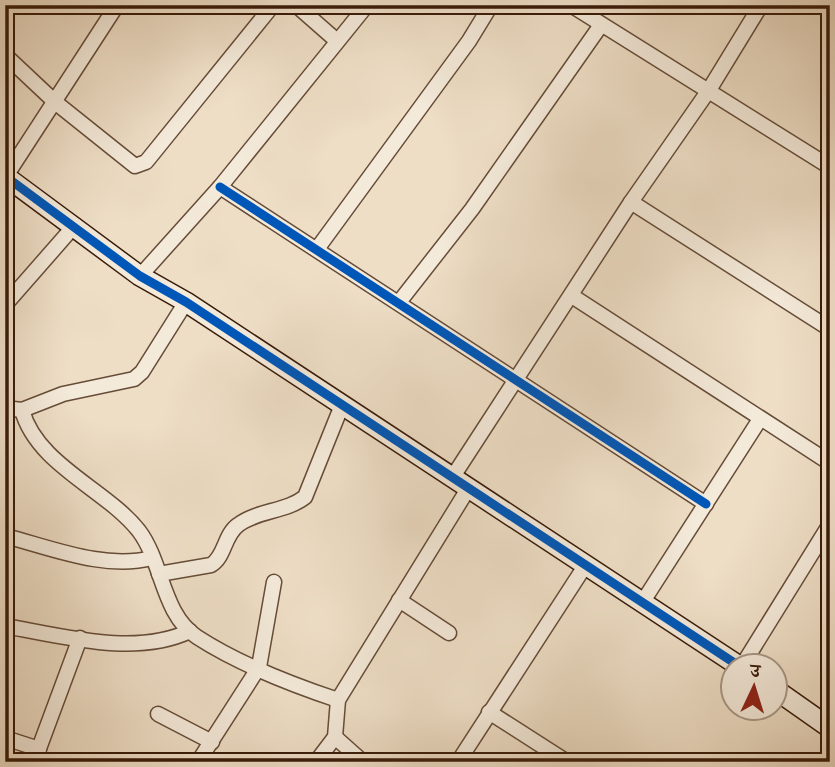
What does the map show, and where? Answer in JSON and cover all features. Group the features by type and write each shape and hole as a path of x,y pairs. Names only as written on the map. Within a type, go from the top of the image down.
{"street":[{"path":"117,5 6,176 140,276 186,302 720,653"},
{"path":"5,55 55,102 135,166 146,162 274,5"},
{"path":"296,5 337,41"},
{"path":"140,276 220,187 368,5"},
{"path":"317,248 469,41 491,5"},
{"path":"571,5 828,162"},
{"path":"400,301 472,209 597,22 602,5"},
{"path":"316,762 335,737 338,700 399,600 517,381 631,202 709,90 761,5"},
{"path":"220,187 400,301 706,504"},
{"path":"631,202 830,329"},
{"path":"5,305 75,225"},
{"path":"572,296 830,463"},
{"path":"5,408 22,410 63,394 134,379 142,372 186,302"},
{"path":"159,575 217,562 232,530 242,522 287,507 305,497 342,405"},
{"path":"22,410 26,424 41,443 140,532 178,619 190,631 259,667 338,700"},
{"path":"642,603 760,419"},
{"path":"750,652 830,524"},
{"path":"5,536 107,562 133,563 152,558"},
{"path":"458,762 585,566"},
{"path":"198,762 259,667 274,582"},
{"path":"399,600 449,633"},
{"path":"5,626 111,642 168,641 190,631"},
{"path":"5,738 38,758 80,638"},
{"path":"790,700 830,728"},
{"path":"489,712 567,762"},
{"path":"158,714 212,742"},
{"path":"335,737 363,762"}],"cycle path":[{"path":"5,176 140,276 186,302 720,653"},
{"path":"220,187 706,504"}]}
